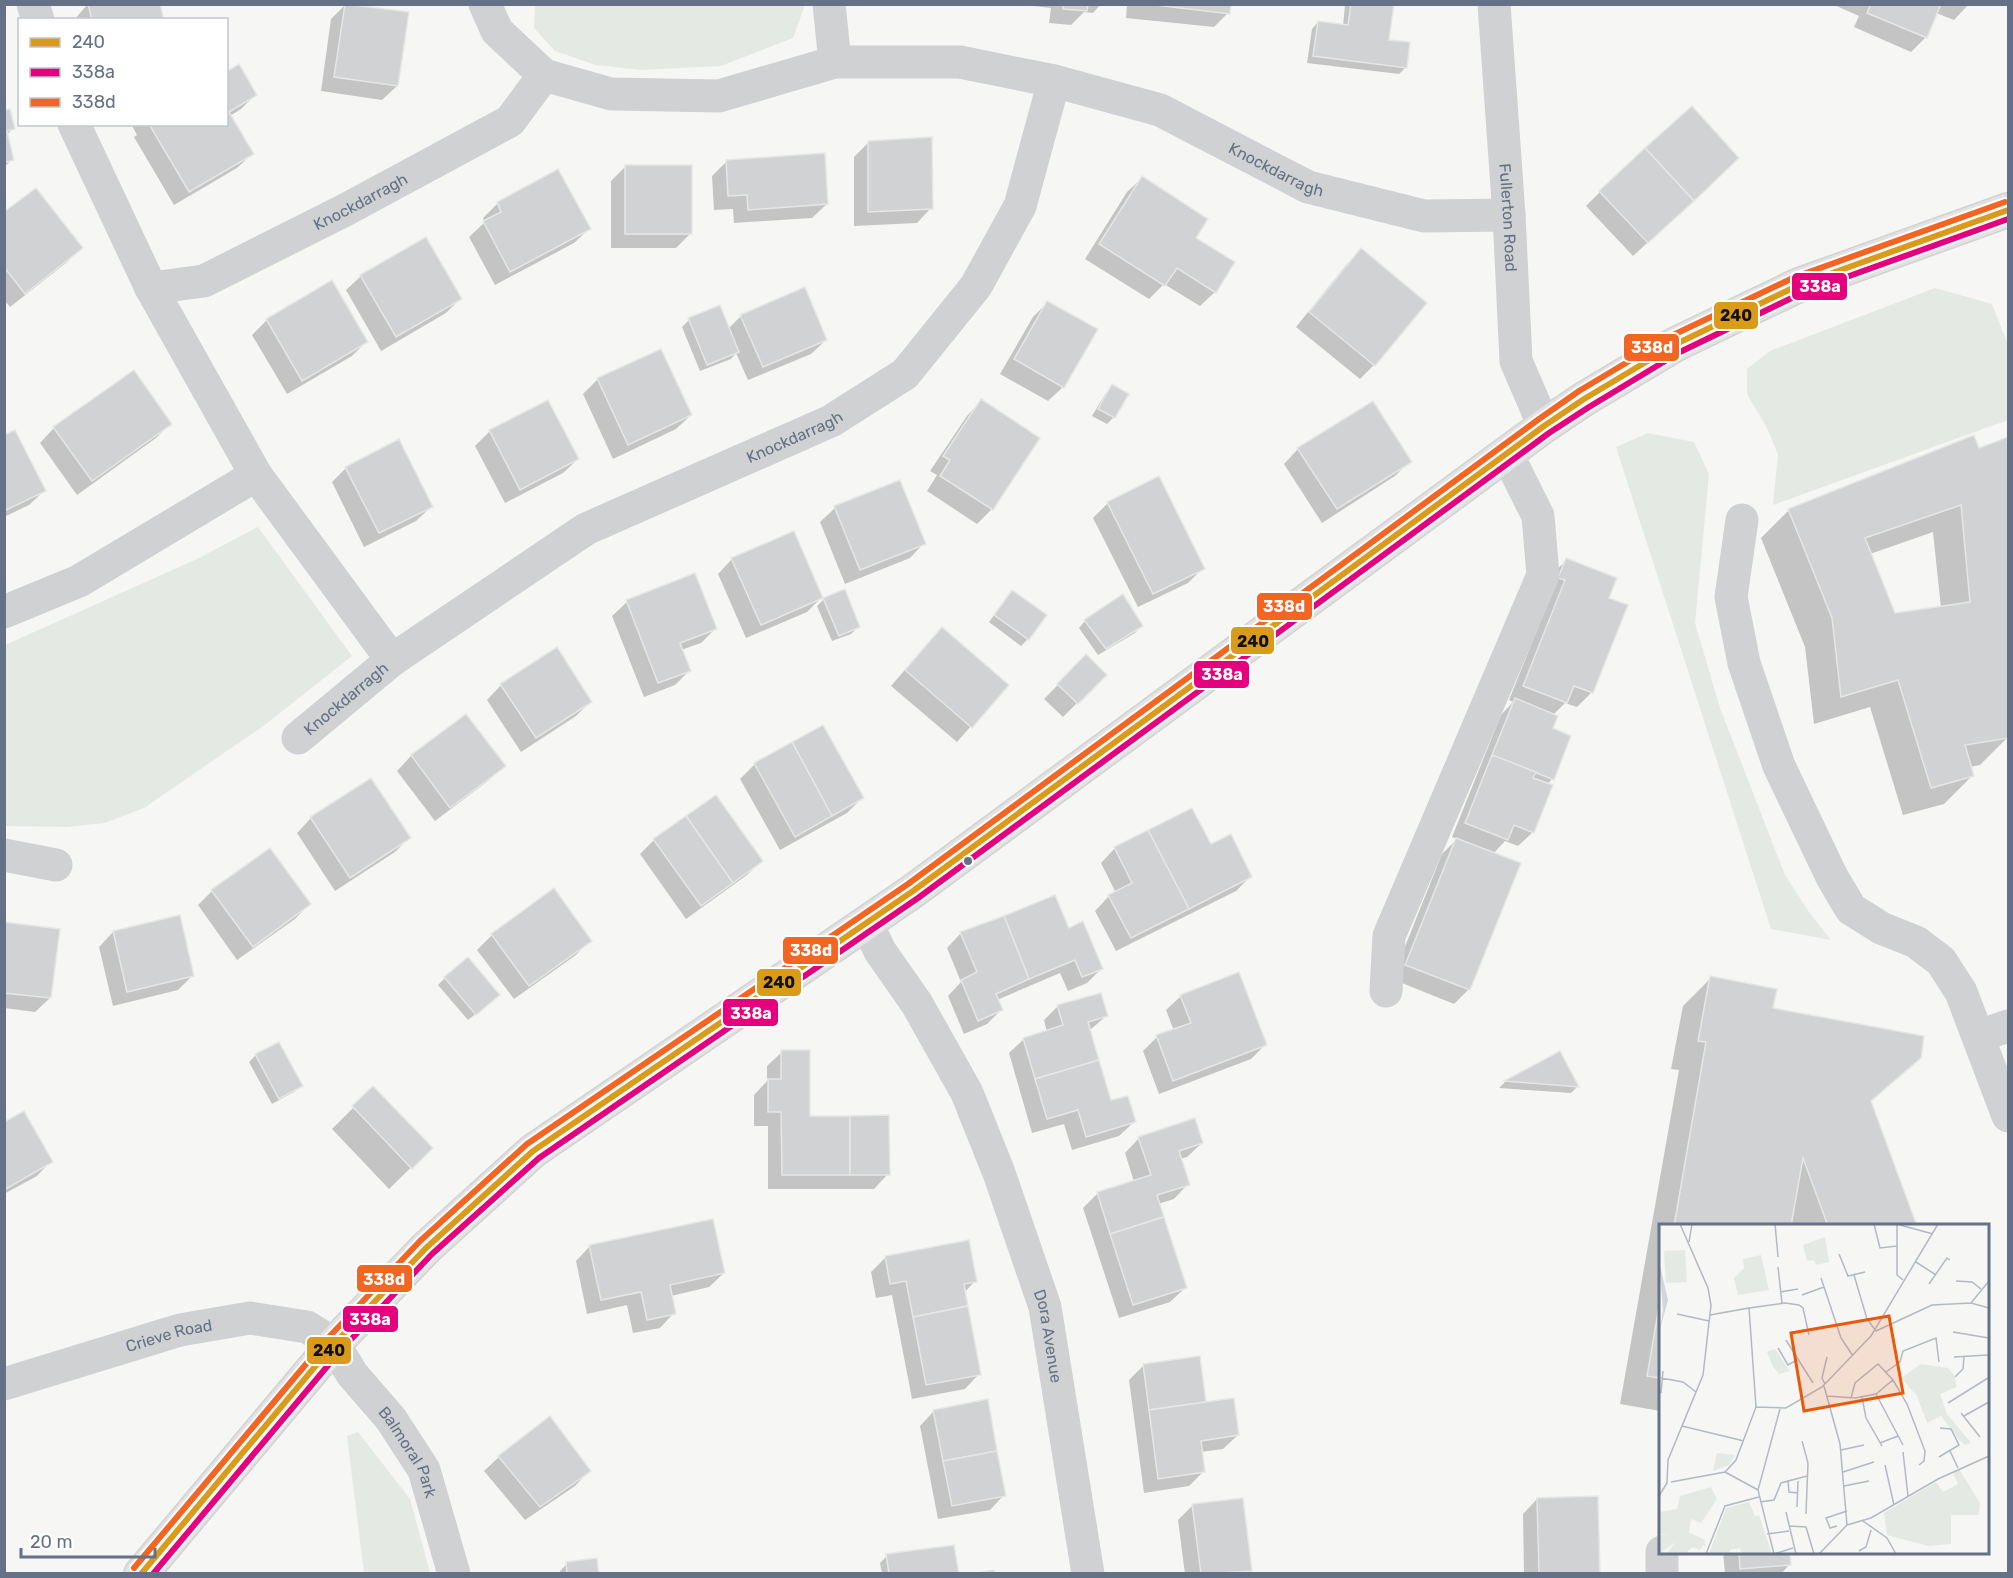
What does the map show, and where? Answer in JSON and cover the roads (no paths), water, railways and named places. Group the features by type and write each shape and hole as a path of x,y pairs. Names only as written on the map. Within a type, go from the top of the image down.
{"main road":[{"path":"141,1574 334,1344 426,1248 533,1151 913,891 1544,426 1584,399 1676,344 1799,285 2008,210"}],"street":[{"name":"Knockdarragh","path":"485,4 497,31 544,75 611,94 719,96 835,62 960,62 1054,81 1160,110 1308,187 1424,216 1509,215"},
{"path":"829,4 835,62"},
{"name":"Fullerton Road","path":"1494,4 1509,215 1516,361 1544,426"},
{"name":"Knockdarragh","path":"151,288 204,281 347,209 510,121 544,75"},
{"name":"Knockdarragh","path":"298,738 392,660 586,530 831,421 905,374 976,286 1020,206 1054,81"},
{"name":"Knockdarragh","path":"75,126 151,288 256,475 392,660"},
{"path":"1386,991 1389,936 1543,575 1538,516 1507,454"},
{"path":"4,612 79,581 256,475"},
{"path":"1742,520 1731,597 1744,663 1779,766 1832,878 1851,909 1881,928 1916,942 1941,961 1961,992 1994,1031 2008,1116"},
{"path":"4,855 56,865"},
{"name":"Dora Avenue","path":"866,922 880,951 917,1004 967,1093 999,1173 1042,1295 1088,1574"},
{"name":"Crieve Road","path":"4,1384 180,1330 250,1318 308,1327 334,1344"},
{"name":"Balmoral Park","path":"334,1344 352,1374 391,1419 424,1470 454,1574"},
{"path":"1662,1554 1662,1574"}]}
